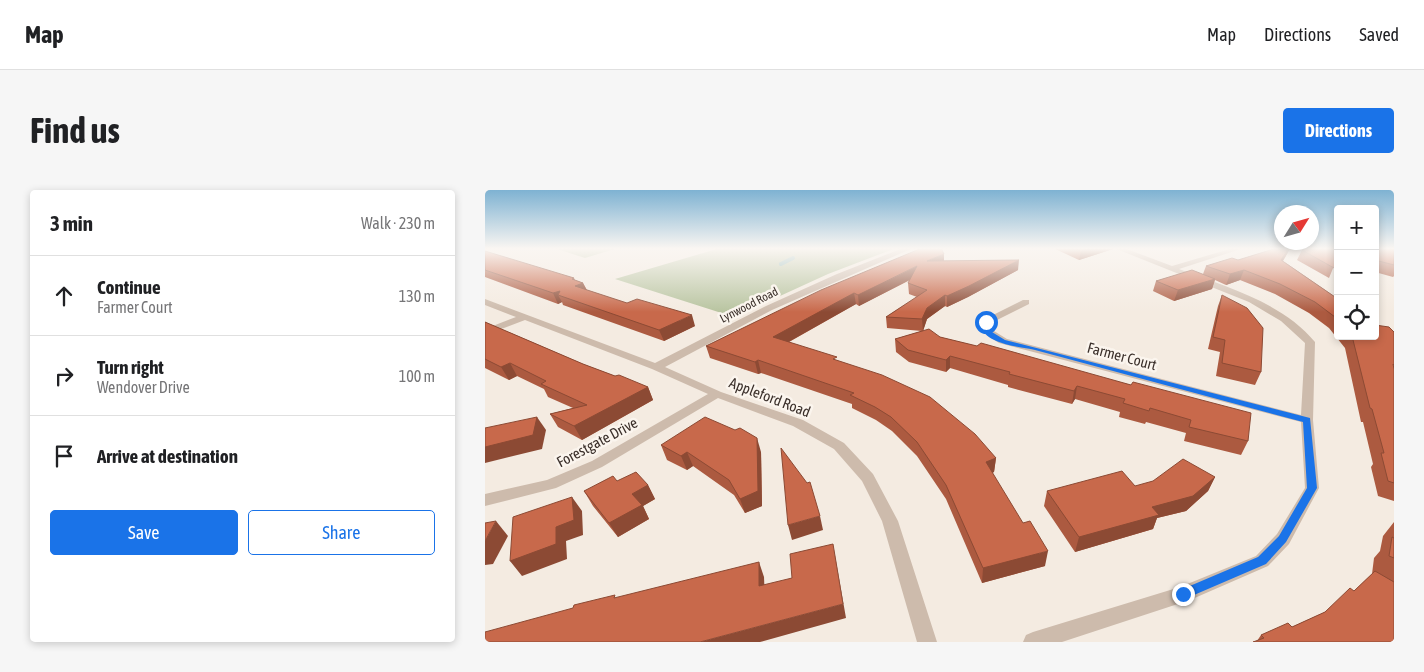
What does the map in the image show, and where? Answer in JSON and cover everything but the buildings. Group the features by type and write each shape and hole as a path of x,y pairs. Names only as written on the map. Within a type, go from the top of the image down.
{"street":[{"name":"Lynwood Road","path":"656,367 769,308 857,269"},
{"path":"1033,642 1183,594 1262,561 1283,539 1312,488 1307,420 1310,342 1284,318 1252,300 1171,269"},
{"name":"Appleford Road","path":"485,302 656,367 717,394 798,423 839,446 869,478 890,521 927,642"},
{"name":"Farmer Court","path":"1027,302 982,324 985,330 1003,341 1036,348 1307,420"},
{"path":"485,332 525,317"},
{"name":"Forestgate Drive","path":"485,500 551,484 597,464 717,394"}],"green space":[{"path":"649,269 841,269 734,317 615,279"}],"route":[{"path":"986,322 982,324 985,330 993,337 1003,341 1036,348 1307,420 1312,488 1283,539 1262,561 1183,594"}]}
